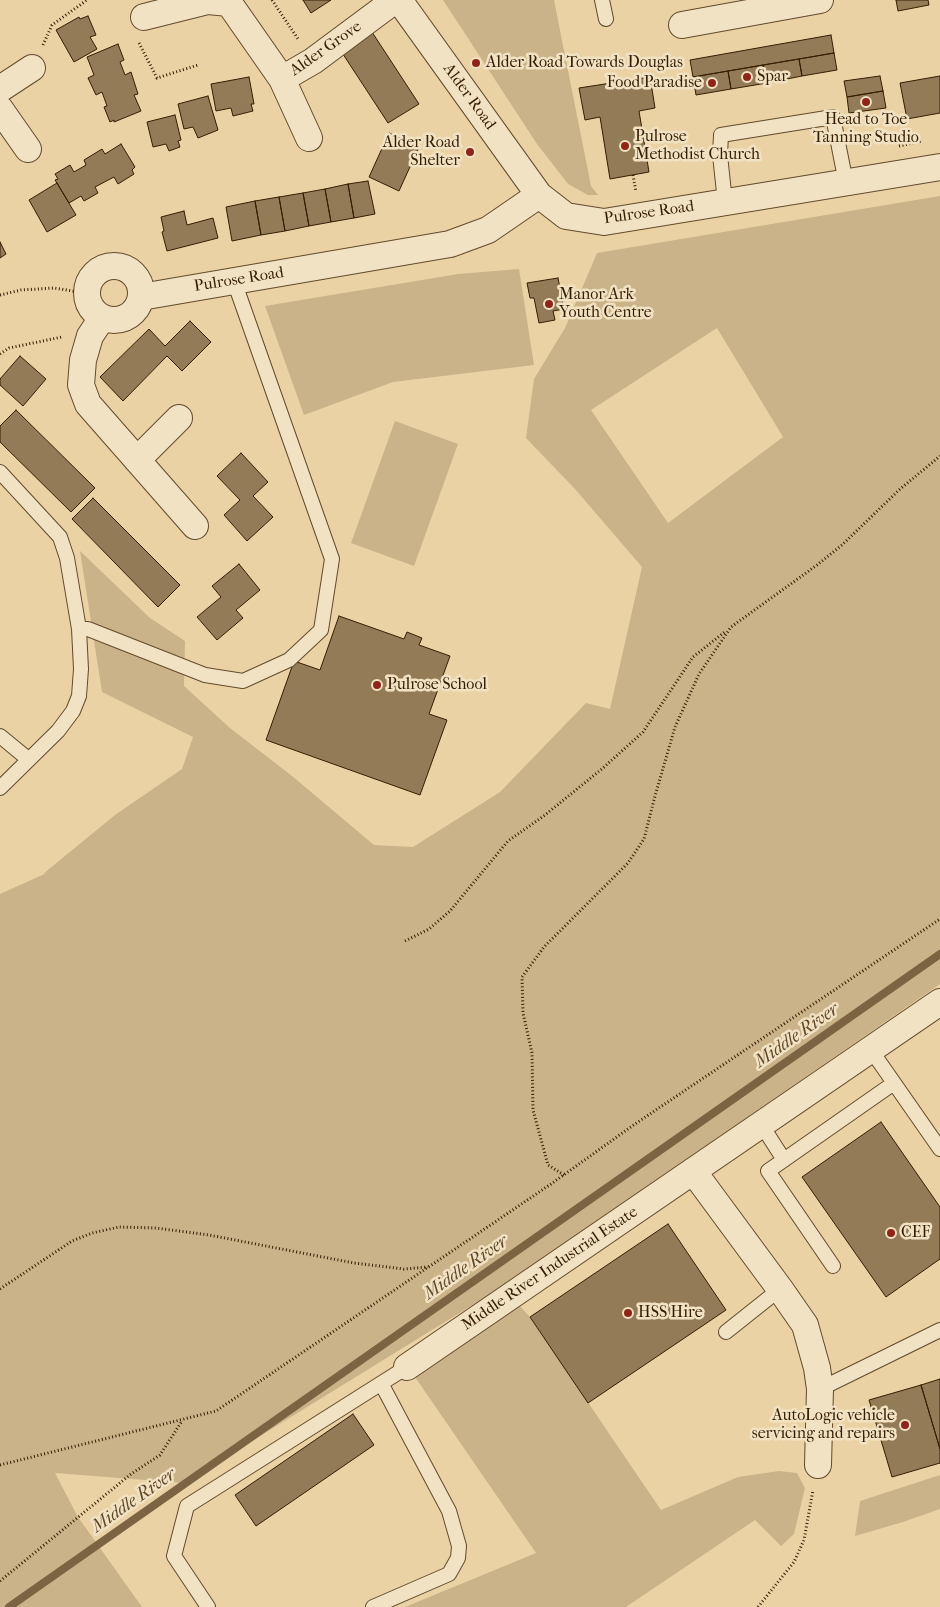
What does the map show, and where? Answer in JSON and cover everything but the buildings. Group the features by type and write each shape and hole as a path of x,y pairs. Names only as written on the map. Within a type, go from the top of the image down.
{"street":[{"name":"Alder Grove","path":"282,79 313,61 397,0"},
{"name":"Alder Road","path":"397,0 539,194"},
{"path":"682,25 763,5 820,0"},
{"name":"Alder Grove","path":"140,28 208,1 229,3 282,79 309,138"},
{"path":"0,89 32,68"},
{"path":"0,109 28,149"},
{"name":"Pulrose Road","path":"141,297 450,244 488,230 539,194 566,216 604,222 940,167"},
{"path":"113,266 123,267 137,279 141,297 133,312 118,320 110,320 94,313 86,298 87,289 90,280 96,272 113,266"},
{"path":"102,318 90,336 83,360 81,386 88,404 195,526"},
{"path":"137,460 180,418"},
{"name":"Middle River Industrial Estate","path":"408,1367 940,1002"},
{"path":"693,1172 805,1325 817,1368 820,1389 818,1465"}],"lane":[{"path":"602,0 606,19"},
{"path":"725,202 720,155 721,135 833,117 846,182"},
{"path":"78,629 88,629 205,675 243,681 289,660 321,630 332,559 234,281"},
{"path":"0,472 60,537 67,558 78,629 81,669 79,696 73,711 58,731 0,788"},
{"path":"0,736 28,759"},
{"path":"870,1050 940,1149"},
{"path":"833,1266 768,1171 894,1083"},
{"path":"760,1124 784,1160"},
{"path":"726,1332 780,1289"},
{"path":"820,1389 940,1330"},
{"path":"208,1607 174,1556 187,1506 408,1367"},
{"path":"373,1607 449,1574 458,1558 459,1546 449,1511 382,1385"}],"path":[{"path":"32,68 52,25 88,0"},
{"path":"272,0 313,61"},
{"path":"140,28 157,78 198,65"},
{"path":"633,175 636,195"},
{"path":"0,295 21,290 54,288 73,291 87,289"},
{"path":"0,354 8,348 63,337"},
{"path":"405,941 429,929 450,911 508,841 559,804 643,732 693,658 730,627 824,560 899,490 940,456"},
{"path":"564,1175 548,1165 533,1110 532,1054 523,1013 522,977 544,946 628,863 644,839 675,727 699,674 730,627"},
{"path":"0,1465 216,1411 564,1175 635,1124 940,919"},
{"path":"0,1289 72,1241 92,1233 119,1227 156,1228 209,1236 354,1263 404,1269 428,1267"},
{"path":"0,1581 131,1474 160,1455 182,1421"},
{"path":"758,1607 794,1562 804,1540 818,1465"}],"shaded area":[{"path":"443,0 554,0 591,186 598,195 588,195 568,184 537,144"},
{"path":"940,196 940,984 500,1288 184,1483 55,1473 78,1517 142,1607 0,1607 0,894 49,872 43,874 115,815 182,769 193,737 102,692 80,551 150,618 185,641 184,686 230,728 292,776 374,845 413,847 500,792 586,703 610,709 642,567 575,489 526,438 534,379 565,328 597,253","holes":["717,328 783,437 668,523 591,410"]},
{"path":"519,269 534,365 393,382 304,415 265,306 458,274"},
{"path":"395,421 458,444 414,566 351,543"},
{"path":"519,1305 530,1317 661,1510 738,1477 779,1471 797,1473 805,1488 794,1534 781,1546 755,1520 626,1607 405,1607 536,1553 415,1377"},
{"path":"940,1475 940,1509 855,1536 860,1501"}],"waterway":[{"name":"Middle River","path":"9,1607 940,954"}],"place":[{"name":"Alder Road Towards Douglas","path":"476,63"},
{"name":"Spar","path":"747,77"},
{"name":"Food Paradise","path":"712,83"},
{"name":"Head to Toe Tanning Studio","path":"866,102"},
{"name":"Pulrose Methodist Church","path":"625,146"},
{"name":"Alder Road Shelter","path":"470,152"},
{"name":"Manor Ark Youth Centre","path":"549,304"},
{"name":"Pulrose School","path":"377,685"},
{"name":"CEF","path":"891,1233"},
{"name":"HSS Hire","path":"628,1313"},
{"name":"AutoLogic vehicle servicing and repairs","path":"905,1425"}]}
